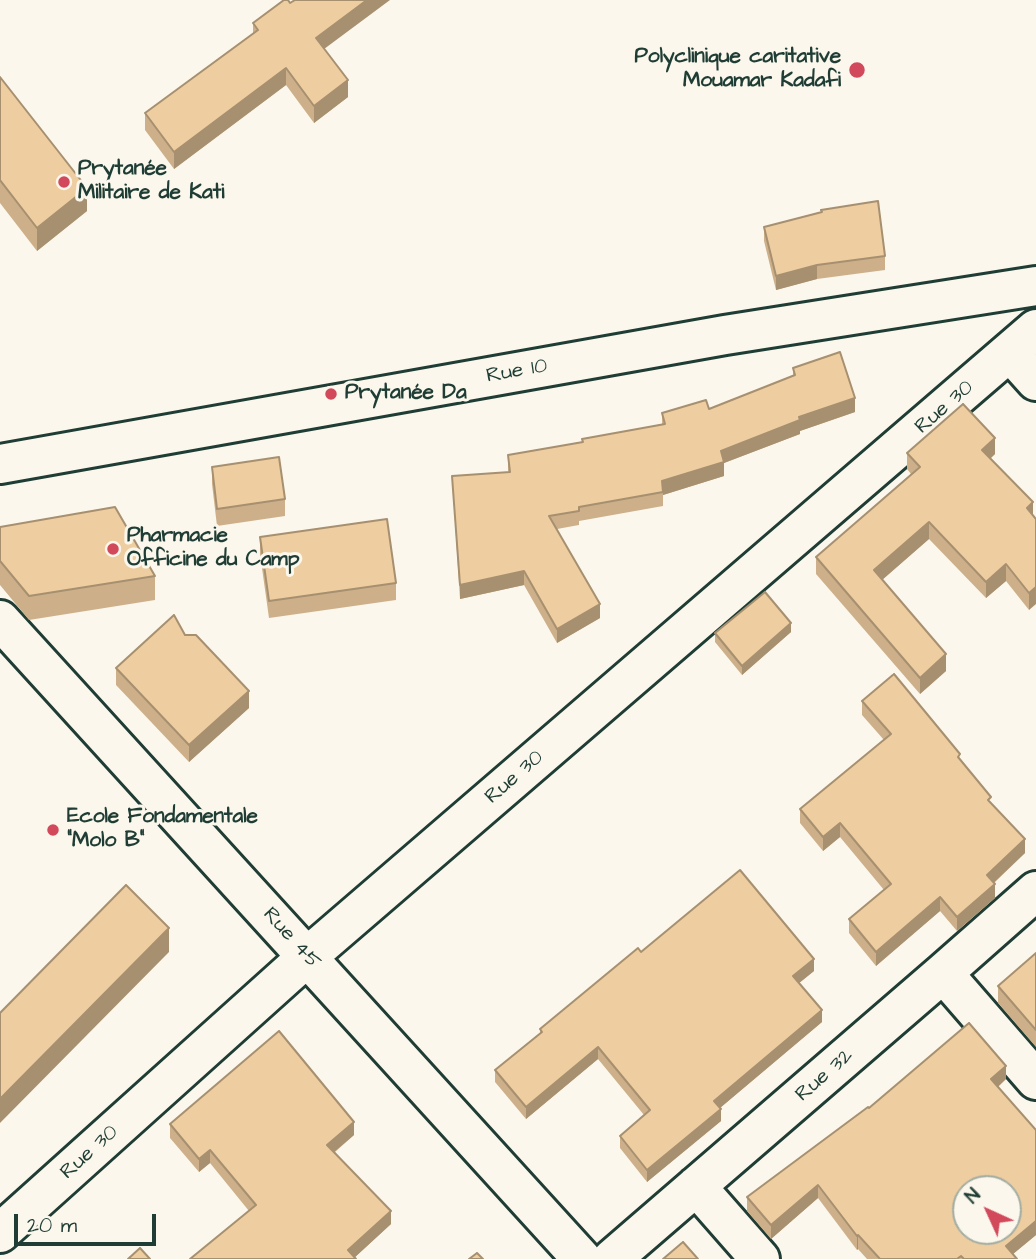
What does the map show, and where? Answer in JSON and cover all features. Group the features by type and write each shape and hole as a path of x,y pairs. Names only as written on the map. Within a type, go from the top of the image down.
{"street":[{"name":"Rue 10","path":"0,464 725,335 1036,286"},
{"path":"1023,340 1036,380"},
{"name":"Rue 30","path":"0,1233 307,957 1023,340"},
{"name":"Rue 45","path":"0,620 582,1259"},
{"name":"Rue 32","path":"612,1259 1036,891"},
{"path":"943,974 1036,1080"},
{"path":"696,1186 761,1259"}],"building":[{"path":"284,0 290,3 295,0 367,0 316,38 348,80 314,106 286,68 174,152 145,113 258,30 253,23"},
{"path":"0,77 87,188 37,228 0,180"},
{"path":"878,201 885,256 817,265 776,276 764,227 822,212 821,210"},
{"path":"840,352 855,398 799,417 800,420 721,451 724,462 662,481 663,492 579,507 579,511 549,516 600,604 557,629 524,571 460,585 452,476 510,472 508,455 665,424 662,413 706,400 709,409 795,375 793,368"},
{"path":"963,404 995,438 982,450 1033,502 1027,508 1036,519 1036,587 1029,593 1006,564 986,582 929,522 874,570 946,654 920,678 816,557 920,467 907,453"},
{"path":"279,457 285,499 217,509 212,467"},
{"path":"115,507 155,576 29,596 0,561 0,527"},
{"path":"387,519 396,583 269,601 260,537"},
{"path":"765,592 791,623 742,666 715,633"},
{"path":"174,615 185,635 196,635 249,691 189,745 116,668"},
{"path":"894,674 960,754 958,757 991,797 988,800 1025,839 987,875 995,884 957,917 940,897 876,952 849,919 891,884 840,823 823,837 800,809 891,734 862,701"},
{"path":"740,870 814,959 793,976 822,1010 714,1101 721,1109 647,1170 620,1136 650,1110 598,1047 526,1107 495,1070 638,948 641,952"},
{"path":"126,885 169,928 0,1099 0,1013"},
{"path":"1036,953 1036,1030 998,986"},
{"path":"969,1023 1006,1066 991,1079 1036,1130 1036,1221 1022,1233 1022,1175 952,1175 952,1245 1007,1245 1017,1259 964,1259 961,1256 957,1259 880,1259 857,1236 818,1185 771,1225 747,1197 868,1107"},
{"path":"279,1031 354,1122 327,1145 391,1211 348,1250 356,1259 190,1259 256,1205 210,1150 199,1159 170,1124"},
{"path":"683,1242 698,1259 663,1259"},
{"path":"140,1248 150,1259 128,1259"},
{"path":"477,1253 483,1259 469,1259"}],"place":[{"name":"Polyclinique caritative Mouamar Kadafi","path":"857,70"},
{"name":"Prytanée Militaire de Kati","path":"64,182"},
{"name":"Prytanée Da","path":"331,394"},
{"name":"Pharmacie Officine du Camp","path":"113,549"},
{"name":"Ecole Fondamentale \"Molo B\"","path":"53,830"}]}
